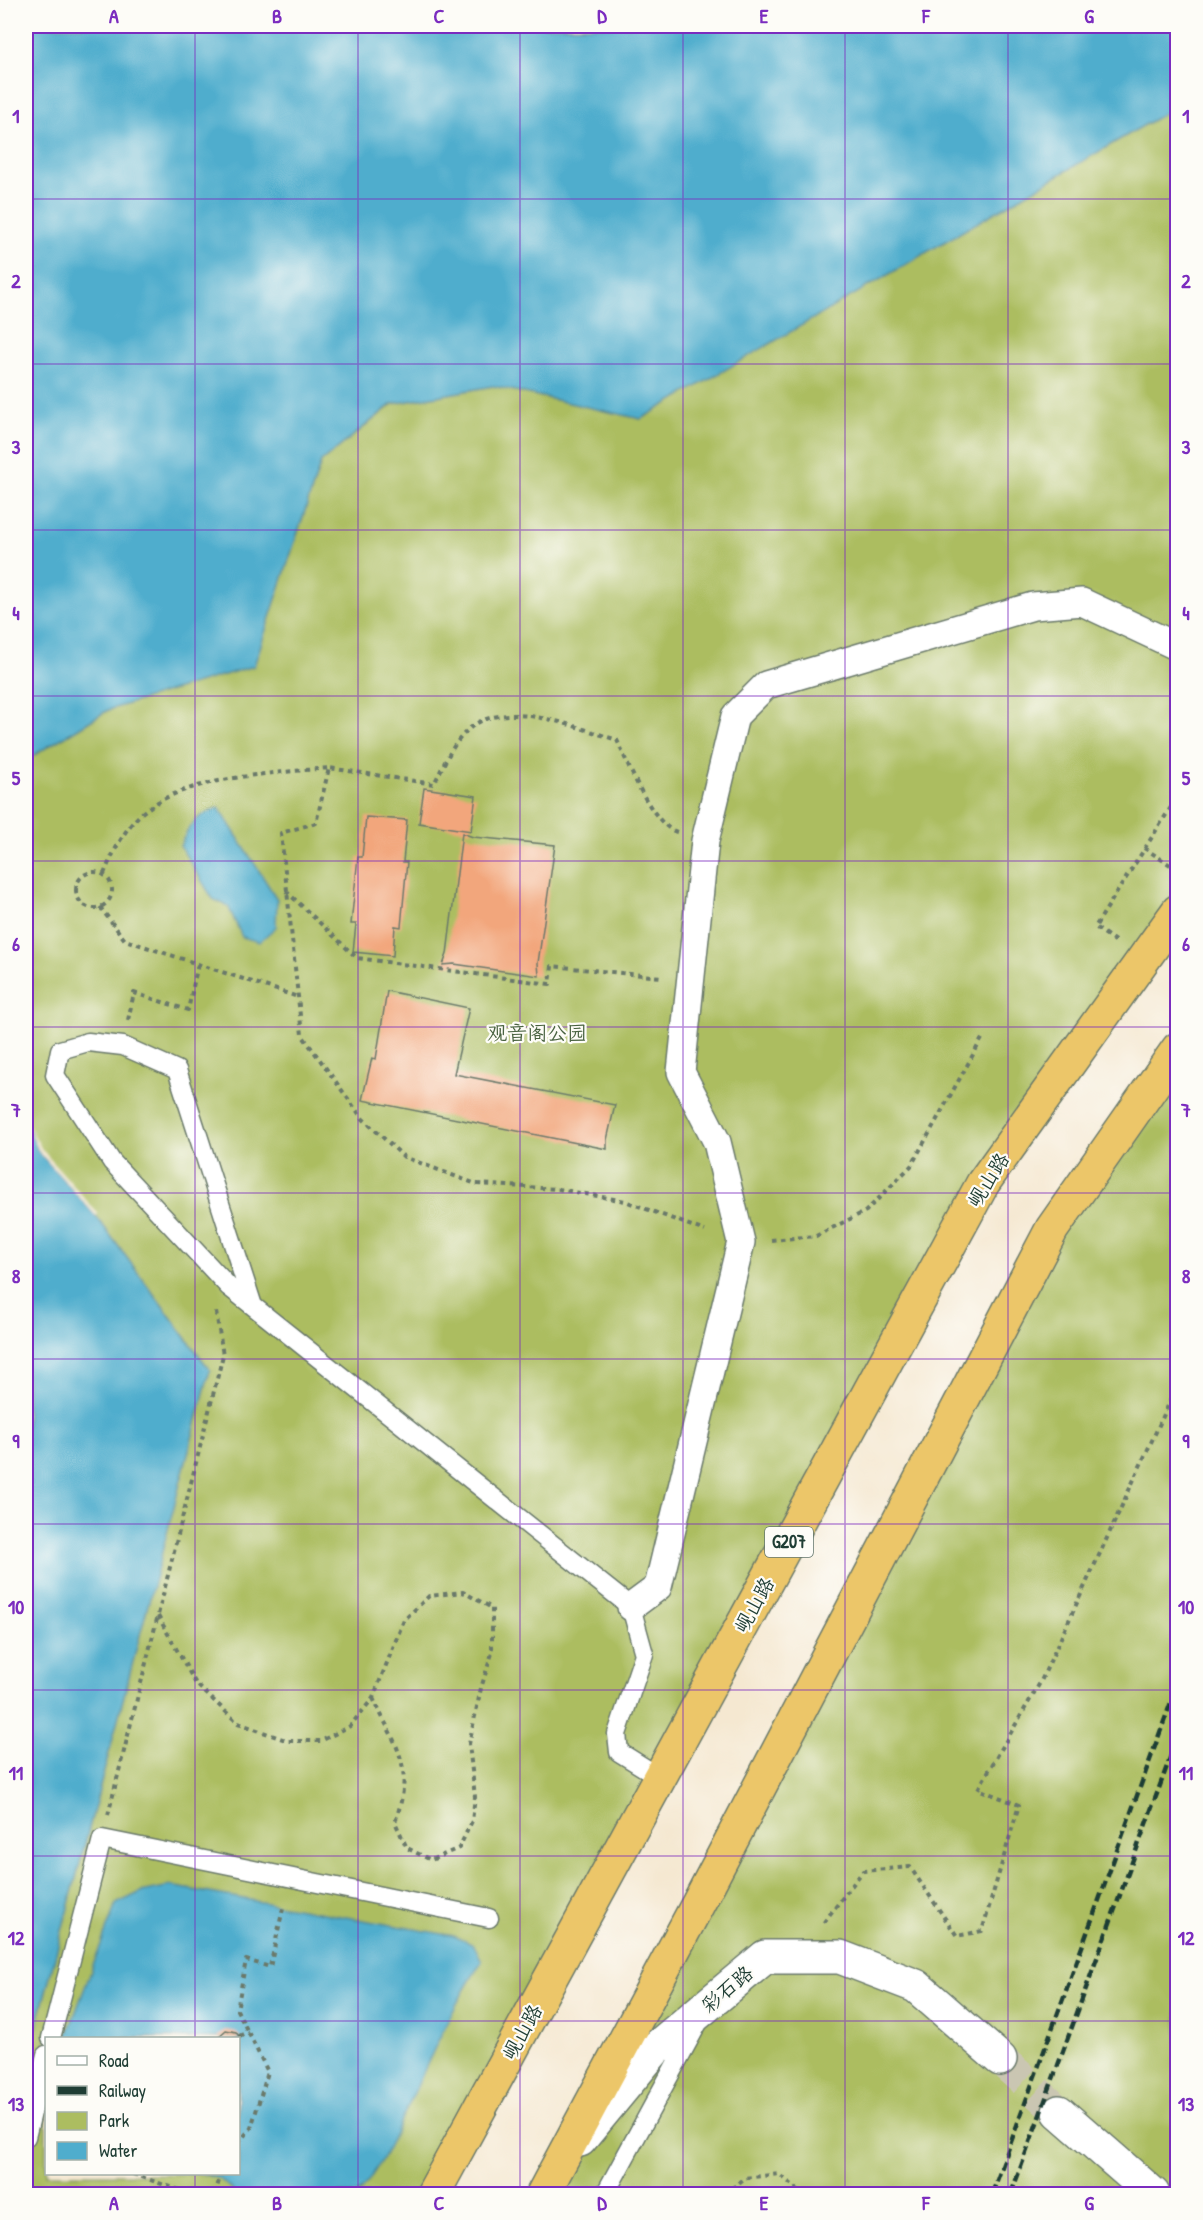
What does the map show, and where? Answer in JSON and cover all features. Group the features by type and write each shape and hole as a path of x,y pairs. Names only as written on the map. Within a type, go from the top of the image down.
{"highway":[{"name":"岘山路","path":"433,2194 983,1183 1178,911"},
{"path":"543,2194 1053,1229 1178,1049"}],"street":[{"path":"631,1607 658,1587 741,1242 717,1142 681,1072 705,841 735,716 766,685 1033,606 1082,602 1178,647"},
{"name":"彩石路","path":"558,2166 656,2048 765,1957 840,1957 916,1986 1000,2059"},
{"path":"1059,2112 1153,2194"}],"lane":[{"path":"253,1306 177,1070 123,1046 87,1042 60,1050 55,1076 112,1162 229,1287 631,1607 644,1654 617,1734 619,1752 661,1778"},
{"path":"51,2037 102,1839 489,1917"},
{"path":"605,2194 708,2005"},
{"path":"26,2137 45,2059"}],"path":[{"path":"104,874 112,853 131,826 149,807 181,790 266,773 329,768 434,784 452,748 471,727 489,719 519,715 553,719 617,740 645,798 668,830 705,841"},
{"path":"329,768 316,823 281,833 302,1035 362,1118 404,1157 476,1184 558,1190 625,1201 667,1218 741,1242 816,1236 866,1211 910,1166 984,1035"},
{"path":"1095,927 1178,796"},
{"path":"1144,848 1178,870"},
{"path":"86,873 104,874 113,889 109,901 94,908 83,904 76,894 78,882 86,873"},
{"path":"286,891 357,958 550,984 552,966 692,980"},
{"path":"100,907 125,940 298,997"},
{"path":"123,1046 134,993 188,1010 198,964"},
{"path":"102,1839 223,1355 214,1306"},
{"path":"807,1957 827,1915 863,1871 910,1867 957,1936 982,1931 1019,1805 978,1789 1041,1681 1178,1384"},
{"path":"158,1616 196,1684 238,1723 288,1741 321,1741 350,1726 373,1698 404,1620 429,1596 463,1592 492,1608 492,1653 481,1688 469,1744 475,1797 473,1813 459,1848 430,1860 407,1848 395,1822 404,1796 404,1765 373,1698"},
{"path":"240,2141 251,2128 268,2072 237,2010 246,1960 270,1967 291,1877"},
{"path":"239,2036 248,2032"},
{"path":"725,2194 745,2178 779,2174 803,2194"},
{"path":"136,2175 191,2194"},
{"path":"215,2194 221,2175"}],"green space":[{"name":"观音阁公园","path":"1177,106 1177,911 983,1183 433,2194 26,2194 26,2067 210,1370 96,1216 39,1152 26,1124 26,760 108,710 254,666 321,462 393,404 493,386 641,419"},
{"path":"1177,1056 1177,2194 543,2194 1030,1271"}],"water":[{"path":"26,26 1177,26 1177,106 641,419 493,386 392,404 321,462 254,666 108,710 26,760"},
{"path":"219,808 277,899 276,927 259,942 242,937 228,906 213,899 180,846 194,822 204,814"},
{"path":"26,1124 39,1152 96,1216 210,1370 26,2067"},
{"path":"170,1886 454,1936 474,1945 482,1961 451,2014 386,2152 358,2194 236,2194 220,2179 206,2175 240,2175 240,2037 66,2037 116,1904 141,1892"}],"pier":[{"path":"26,1121 42,1150 98,1214 96,1216 39,1152"}],"building":[{"path":"424,788 476,796 471,831 419,823"},
{"path":"366,817 407,820 403,862 407,862 401,927 395,926 393,956 353,952 356,924 351,924 358,857 362,857"},
{"path":"462,833 473,837 555,845 538,963 539,976 454,964 443,965 447,954"},
{"path":"387,991 469,1008 454,1074 615,1105 607,1149 362,1100 372,1058 376,1059"},
{"path":"226,2030 236,2032 239,2037 218,2037"}],"tunnel":[{"path":"1000,2059 1059,2112"}],"railway":[{"path":"992,2194 1178,1683"},
{"path":"1011,2194 1178,1736"}]}
